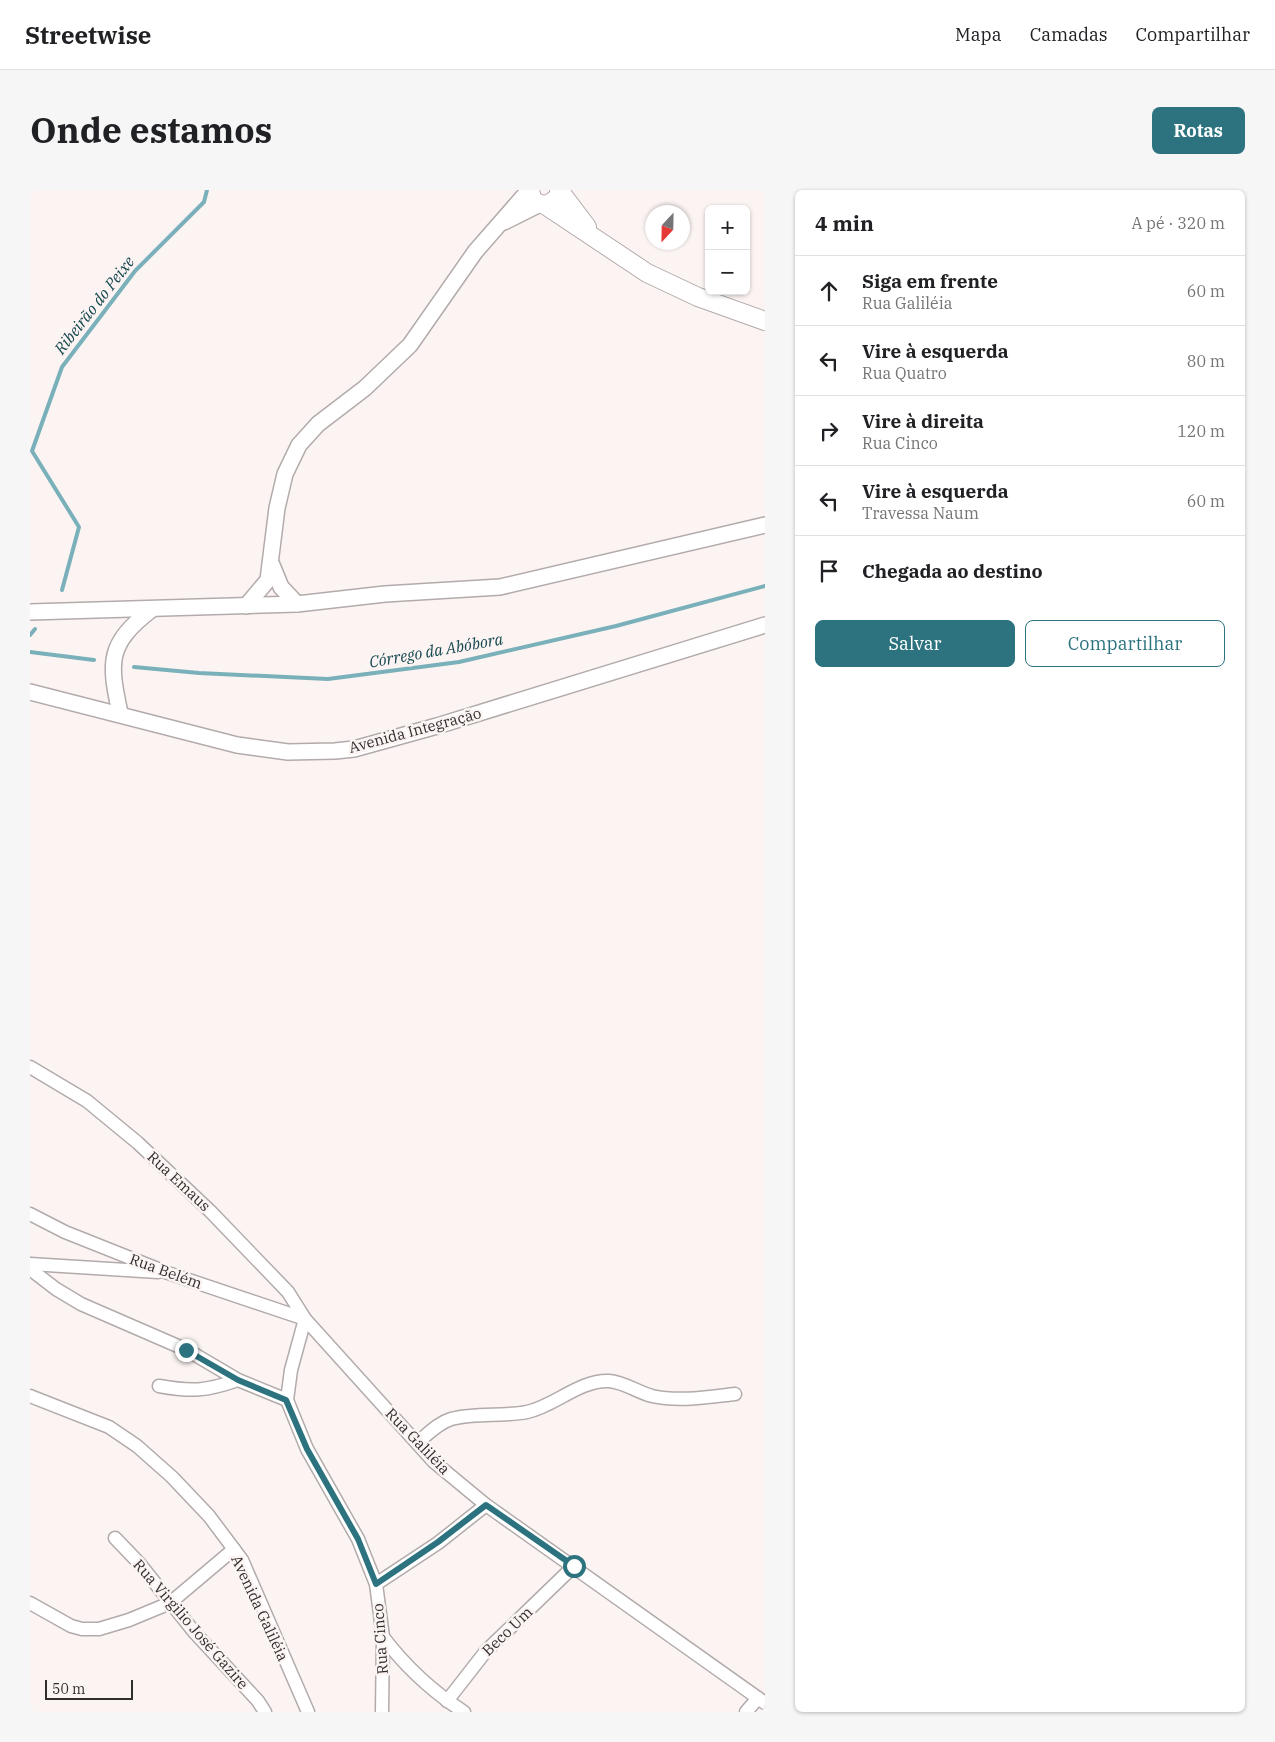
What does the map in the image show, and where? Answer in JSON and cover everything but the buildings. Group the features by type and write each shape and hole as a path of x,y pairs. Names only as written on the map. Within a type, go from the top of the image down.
{"main road":[{"path":"536,197 554,199 558,190 591,234"},
{"path":"536,197 647,273 698,297 765,321"}],"street":[{"path":"246,606 268,580 272,565 277,508 286,474 298,445 318,424 365,388 410,345 475,252 503,222 536,197"},
{"path":"30,612 151,610 297,604 385,594 500,587 765,525"},
{"path":"272,565 281,587 297,604"},
{"path":"120,713 112,670 114,657 119,642 132,625 151,610"},
{"name":"Avenida Integração","path":"30,692 263,750 312,752 354,749 438,726 765,625"},
{"name":"Rua Emaus","path":"30,1067 87,1101 138,1143 210,1211 266,1268 288,1292 305,1319"},
{"name":"Rua Belém","path":"30,1214 65,1232 168,1273 305,1319"},
{"path":"30,1264 168,1273"},
{"path":"30,1269 56,1290 81,1304 186,1350 238,1380 286,1400 291,1370 305,1319"},
{"name":"Rua Galiléia","path":"305,1319 434,1462 486,1505 762,1701"},
{"path":"159,1386 187,1391 214,1389 238,1380"},
{"path":"417,1443 450,1419 478,1414 526,1412 592,1383 608,1381 619,1383 650,1396 670,1398 735,1394"},
{"name":"Avenida Galiléia","path":"30,1396 109,1428 137,1446 172,1477 209,1516 242,1560 308,1712"},
{"name":"Rua Cinco","path":"286,1400 307,1449 358,1539 376,1584 382,1637 382,1712"},
{"path":"376,1584 438,1542 486,1505"},
{"name":"Rua Virgilio José Gazire","path":"115,1538 139,1563 170,1603 258,1701 265,1712"},
{"path":"30,1603 70,1626 82,1630 98,1629 129,1620 170,1603 234,1549"},
{"name":"Beco Um","path":"447,1701 486,1652 574,1566"},
{"path":"382,1637 415,1674 447,1701 464,1712"},
{"path":"746,1712 762,1701"}],"waterway":[{"name":"Ribeirão do Peixe","path":"62,590 79,527 32,451 62,367 135,271 204,202 207,190"},
{"name":"Córrego da Abóbora","path":"134,667 199,673 328,679 459,662 616,626 765,586"},
{"name":"Ribeirão do Peixe","path":"30,635 35,629"},
{"name":"Córrego da Abóbora","path":"30,652 94,660"}],"route":[{"path":"186,1350 238,1380 286,1400 307,1449 358,1539 369,1562 376,1584 438,1542 486,1505 574,1566"}]}
